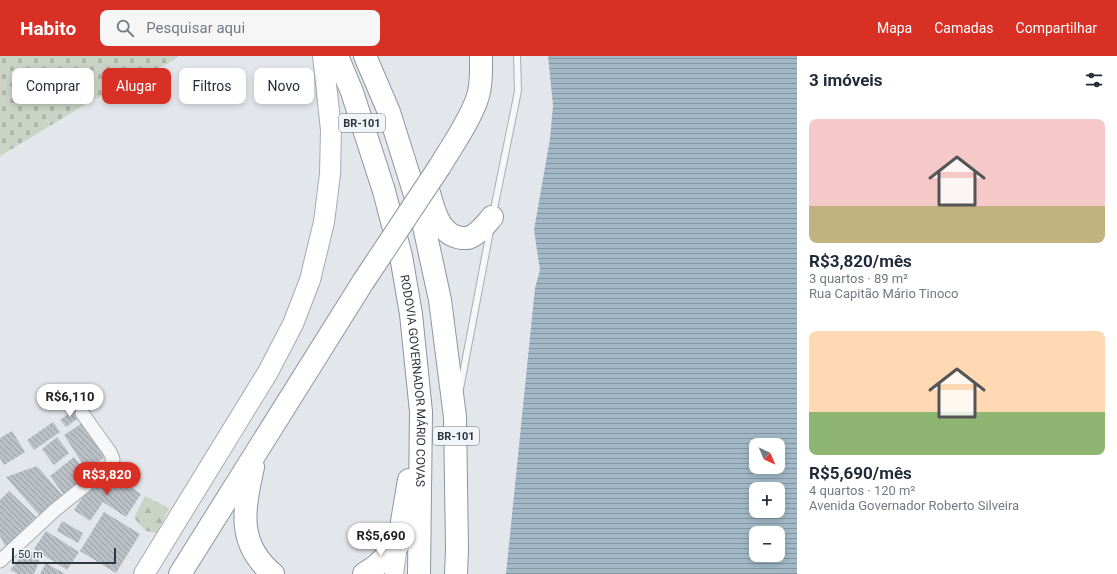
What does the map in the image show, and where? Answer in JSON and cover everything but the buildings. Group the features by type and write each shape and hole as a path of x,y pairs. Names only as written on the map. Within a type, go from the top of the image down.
{"highway":[{"name":"RODOVIA GOVERNADOR MÁRIO COVAS","path":"337,56 352,92 384,191 401,256 411,314 421,412 419,574"},
{"path":"180,574 363,282 440,166 466,121 478,96 482,73 481,56"},
{"path":"367,62 385,86 398,107 419,158 438,220 446,231 455,237 468,238 478,232 492,217"},
{"name":"BR-101","path":"367,62 389,112 422,217 440,300 455,417 456,574"},
{"path":"364,574 376,566 398,545 421,412"},
{"path":"255,456 248,491 245,523 248,541 254,553 265,567 273,574"}],"main road":[{"path":"144,574 268,372 293,324 310,280 324,222 330,174 331,130 323,56"},
{"path":"394,574 398,545"}],"street":[{"path":"0,561 55,510 112,464 113,458 110,452 82,413"}],"lane":[{"path":"455,417 492,217 518,91 517,56"}],"green space":[{"path":"0,56 179,56 159,68 102,68 102,96 94,100 94,68 12,68 12,104 86,104 0,156"},
{"path":"145,496 169,508 157,533 146,531 134,518"}],"water":[{"path":"548,56 797,56 797,574 506,574 535,288 540,270 534,230 550,139 553,105"}]}
